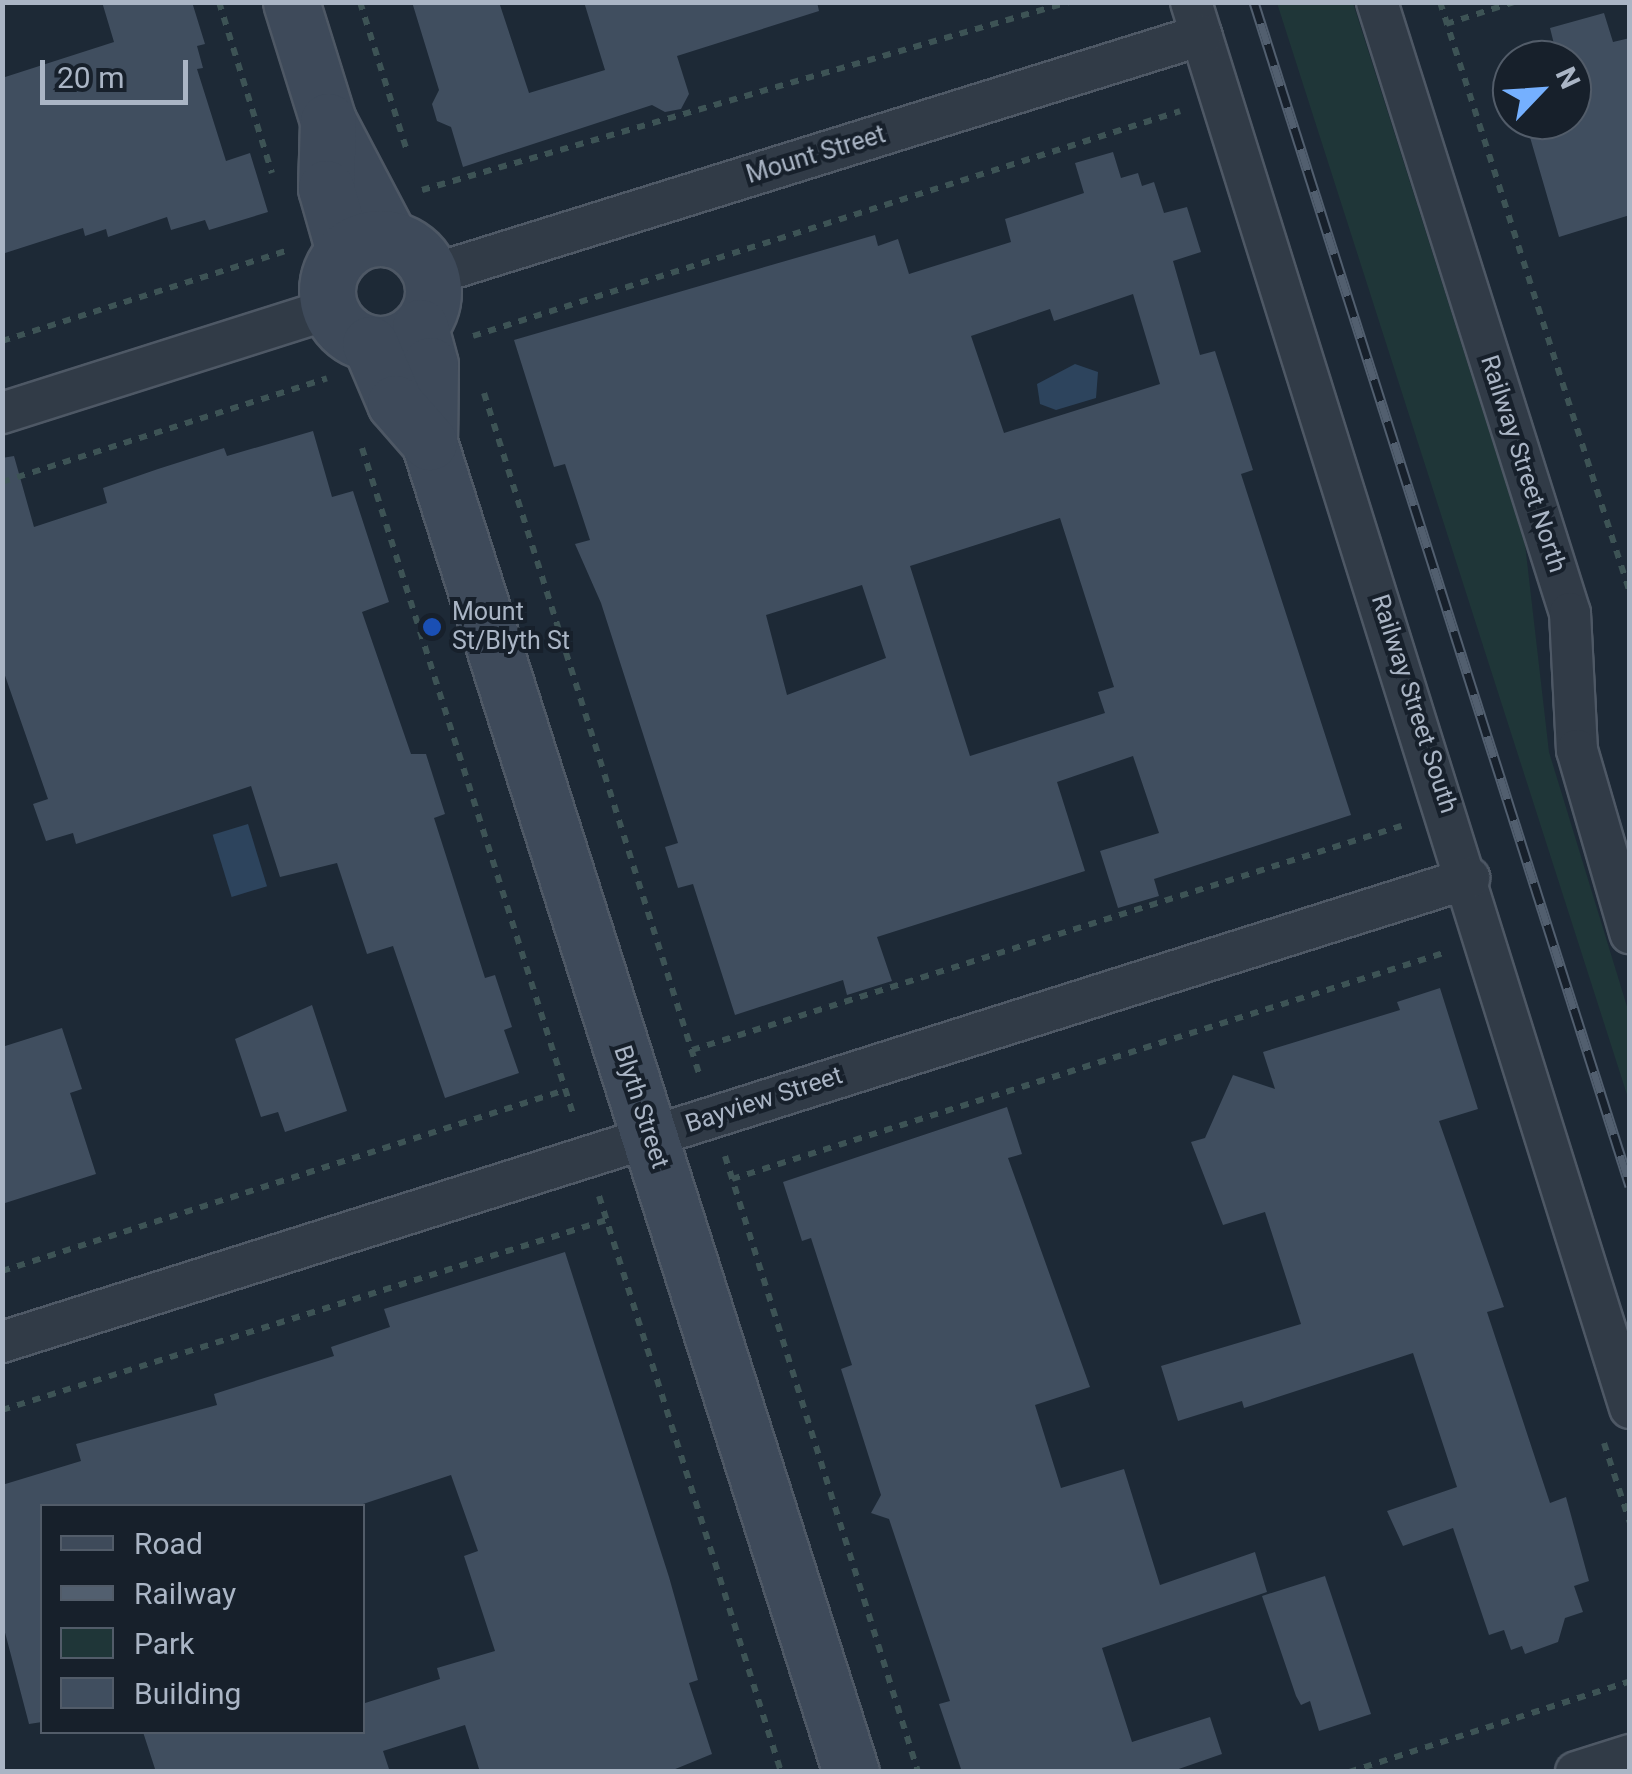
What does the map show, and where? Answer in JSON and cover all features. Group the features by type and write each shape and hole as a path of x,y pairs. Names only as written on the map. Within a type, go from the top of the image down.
{"street":[{"path":"291,2 367,245"},
{"name":"Railway Street North","path":"1376,2 1570,613 1577,750 1615,838 1630,933"},
{"name":"Mount Street","path":"423,334 1197,19"},
{"name":"Railway Street South","path":"1197,19 1469,878 1630,1408"},
{"path":"367,245 411,248 423,334 352,337 329,309 328,276 367,245"},
{"path":"2,413 329,309"},
{"name":"Blyth Street","path":"423,334 431,380 429,442 851,1772"},
{"name":"Bayview Street","path":"2,1342 1469,878"},
{"path":"1576,1772 1630,1755"}],"path":[{"path":"218,2 278,193"},
{"path":"360,2 420,191 1069,2"},
{"path":"1278,2 1288,2"},
{"path":"1440,2 1630,593"},
{"path":"1446,24 1514,2"},
{"path":"2,482 327,378 423,334 1182,110"},
{"path":"2,341 285,251 288,241"},
{"path":"423,334 472,357"},
{"path":"478,376 918,1772"},
{"path":"362,445 782,1772"},
{"path":"692,1050 1408,824"},
{"path":"732,1179 1449,951"},
{"path":"2,1271 565,1090"},
{"path":"2,1410 606,1220"},
{"path":"1349,1772 1630,1681"}],"green space":[{"path":"1277,3 1353,3 1525,544 1549,752 1629,1013 1629,1101"}],"water":[{"path":"1075,364 1098,372 1096,398 1056,410 1040,404 1037,384"},
{"path":"248,824 267,886 232,897 213,835"}],"building":[{"path":"102,2 192,2 205,44 197,46 203,68 197,69 226,161 250,153 268,212 209,230 205,220 171,230 167,217 108,237 106,229 85,236 83,228 2,254 2,78 114,42"},
{"path":"412,2 499,2 529,93 605,70 584,2 817,2 819,11 677,56 689,94 681,109 665,112 652,105 463,167 451,127 437,121 432,104 439,90"},
{"path":"1604,13 1613,42 1630,38 1630,215 1559,237 1531,140 1592,140 1592,40 1553,40 1550,28"},
{"path":"1113,152 1121,178 1138,173 1142,186 1154,182 1164,213 1187,207 1201,252 1173,261 1200,355 1215,351 1253,470 1241,474 1351,815 1154,879 1159,896 1118,908 1100,851 1159,833 1133,756 1057,782 1085,871 877,937 892,981 847,995 843,980 735,1015 693,884 678,888 665,847 678,843 601,603 575,544 590,540 565,464 554,467 514,340 875,235 878,246 898,239 909,274 1011,242 1005,219 1084,193 1075,163","holes":["1133,294 1160,384 1004,433 971,336 1050,309 1054,321","1060,518 1114,687 1098,692 1105,713 970,756 910,566","862,585 886,658 787,695 766,615"]},
{"path":"313,431 332,497 353,491 389,602 362,612 411,754 426,754 445,814 434,818 485,978 495,975 512,1027 504,1030 519,1073 445,1098 393,946 367,954 337,863 280,877 251,786 76,844 73,833 46,841 33,804 48,799 2,667 2,458 14,456 34,527 107,503 103,488 158,469 224,448 227,456"},
{"path":"1440,988 1478,1109 1439,1121 1504,1307 1487,1312 1550,1503 1566,1497 1589,1581 1574,1586 1583,1612 1565,1618 1558,1642 1525,1654 1522,1646 1511,1650 1504,1630 1489,1635 1453,1528 1403,1546 1387,1511 1457,1487 1413,1353 1244,1408 1242,1401 1178,1421 1161,1366 1301,1324 1265,1212 1223,1225 1191,1142 1205,1138 1233,1075 1275,1089 1263,1052 1400,1010 1397,1002"},
{"path":"312,1005 347,1111 285,1132 278,1112 261,1117 235,1039"},
{"path":"62,1028 82,1089 70,1093 96,1174 2,1204 2,1047"},
{"path":"1007,1107 1022,1154 1008,1158 1090,1387 1035,1405 1061,1488 1124,1469 1160,1585 1255,1552 1267,1592 1102,1648 1132,1742 1210,1717 1222,1754 1170,1772 962,1772 939,1704 950,1701 889,1519 871,1513 881,1495 841,1369 852,1365 811,1238 802,1241 783,1182"},
{"path":"565,1252 669,1577 698,1680 689,1683 712,1754 668,1772 480,1772 465,1725 383,1751 390,1772 156,1772 144,1734 365,1734 365,1703 440,1679 437,1668 495,1651 464,1556 478,1551 451,1475 363,1504 40,1504 40,1722 29,1724 2,1621 2,1485 81,1461 76,1444 217,1405 214,1394 334,1356 331,1347 390,1327 384,1309"},
{"path":"1325,1576 1371,1714 1319,1731 1310,1701 1301,1705 1296,1696 1262,1596"}],"railway":[{"path":"1254,2 1630,1186"}],"place":[{"name":"Mount St/Blyth St","path":"432,627"}]}
